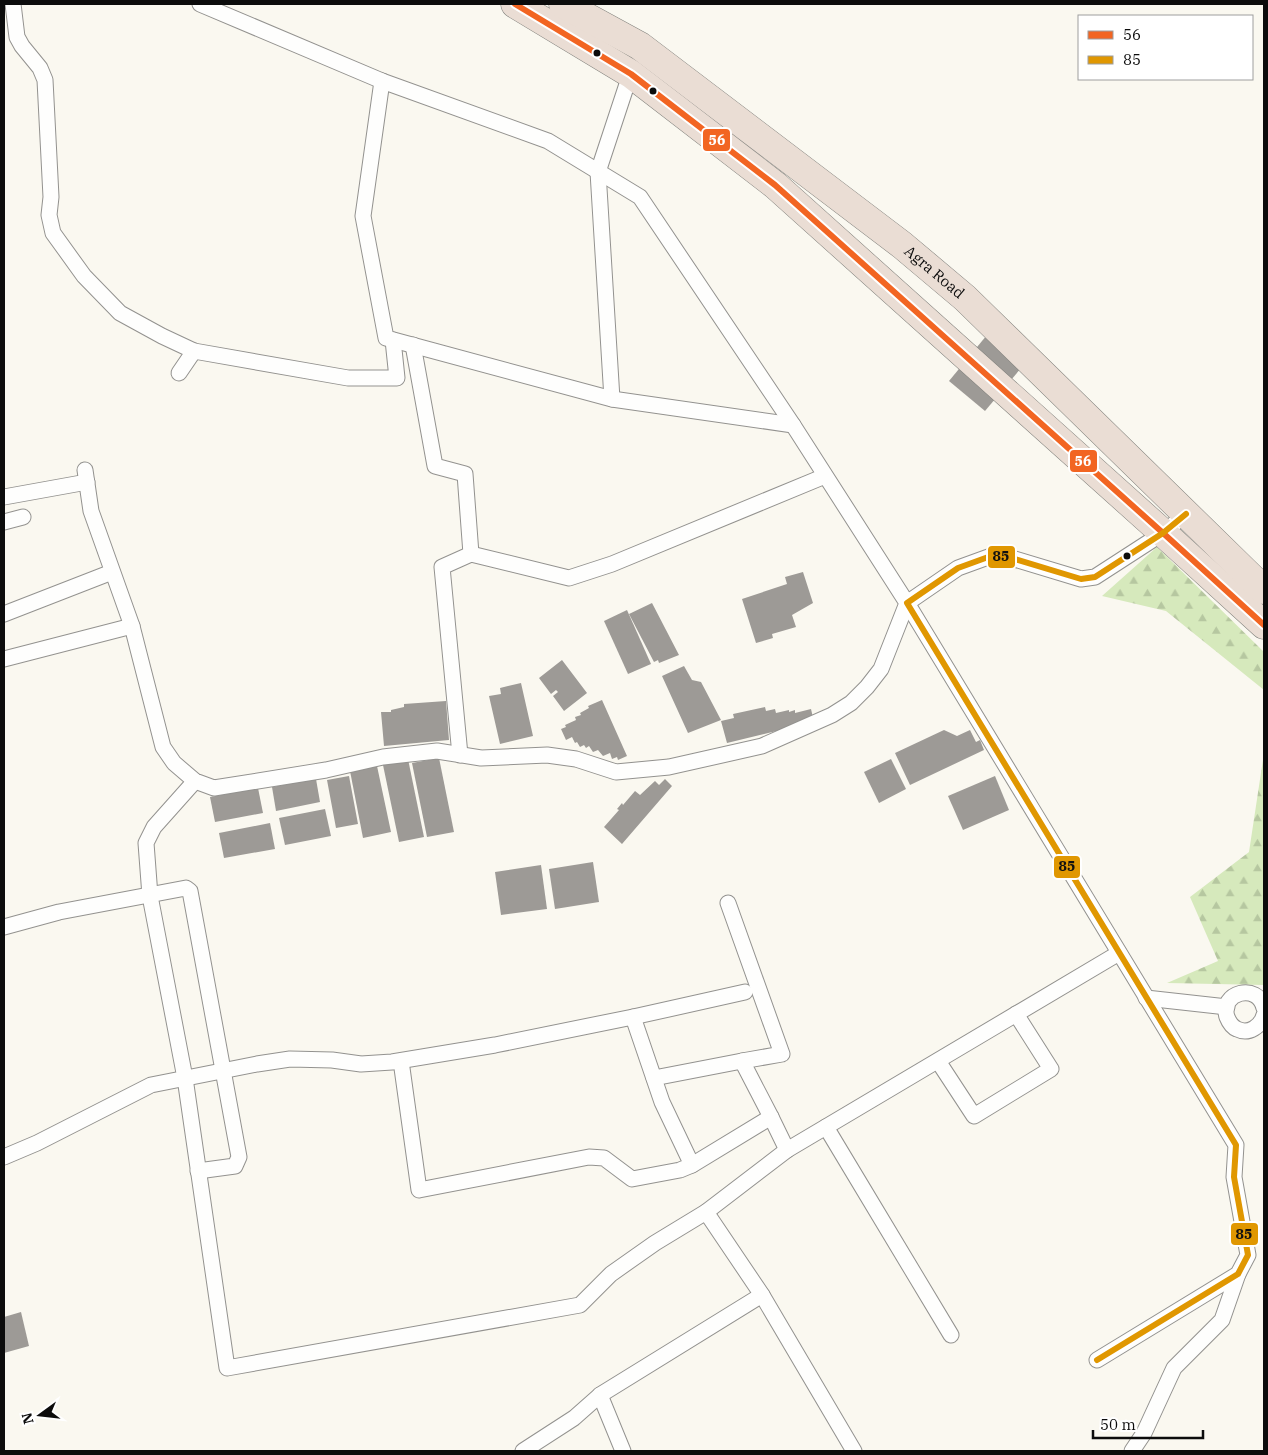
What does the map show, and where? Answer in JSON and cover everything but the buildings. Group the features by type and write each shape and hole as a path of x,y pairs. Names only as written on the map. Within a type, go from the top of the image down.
{"highway":[{"path":"515,4 631,74 775,185 1163,532 1259,608"},
{"name":"Agra Road","path":"563,4 640,46 902,245 965,298 1186,514 1259,608"}],"street":[{"path":"13,4 17,37 40,68 45,80 51,197 49,215 53,233 84,276 120,313 194,351 348,378 397,378 393,340"},
{"path":"200,4 382,81 548,141 640,197 793,425 907,603 1236,1145 1234,1177 1248,1255 1238,1274 1222,1320 1174,1368 1144,1433 1132,1451"},
{"path":"612,399 598,172 640,46"},
{"path":"382,81 363,216 386,338 612,399 793,425"},
{"path":"413,345 435,466 465,474 471,554"},
{"path":"179,373 194,351"},
{"path":"4,497 86,476 91,512 132,626 163,747 174,763 196,781 214,788 300,775 383,757 437,751 481,758 557,756 576,759 616,772 669,767 762,746 832,715 851,703 881,669 907,603 958,568 991,556 1008,557 1081,579 1095,577 1163,532 1186,514"},
{"path":"460,755 442,567 471,554 569,578 612,564 825,476"},
{"path":"4,522 23,517"},
{"path":"4,614 112,572"},
{"path":"4,660 132,626"},
{"path":"196,781 154,827 146,843 150,896 185,1078 227,1368 580,1305 610,1274 655,1242 706,1212 787,1150 1119,953"},
{"path":"4,927 59,912 186,888 190,890 239,1157 235,1166 198,1171"},
{"path":"654,1078 782,1054 728,903"},
{"path":"4,1157 37,1143 151,1086 185,1078 290,1059 332,1060 362,1064 401,1061 495,1046 745,992"},
{"path":"1264,1008 1261,999 1256,995 1244,992 1233,996 1226,1007 1228,1020 1232,1025 1244,1030 1256,1027 1261,1023 1264,1015"},
{"path":"1146,998 1226,1007"},
{"path":"938,1061 974,1116 1052,1069 1016,1014"},
{"path":"633,1017 662,1102 692,1165"},
{"path":"401,1061 419,1190 589,1157 604,1158 632,1179 680,1170 692,1165 771,1117"},
{"path":"742,1061 787,1150"},
{"path":"826,1127 951,1335"},
{"path":"706,1212 762,1295 854,1451"},
{"path":"1097,1360 1238,1274"},
{"path":"523,1451 574,1418 600,1395 762,1295"},
{"path":"600,1395 623,1451"}],"green space":[{"path":"1157,547 1264,652 1264,690 1166,611 1102,596"},
{"path":"1264,753 1264,985 1167,983 1218,961 1190,897 1249,852"}],"transit line":[{"name":"56","path":"515,4 631,74 775,185 1264,625"},
{"name":"85","path":"1097,1360 1238,1274 1248,1255 1234,1177 1236,1145 907,603 958,568 991,556 1008,557 1081,579 1095,577 1163,533 1186,514"}]}
